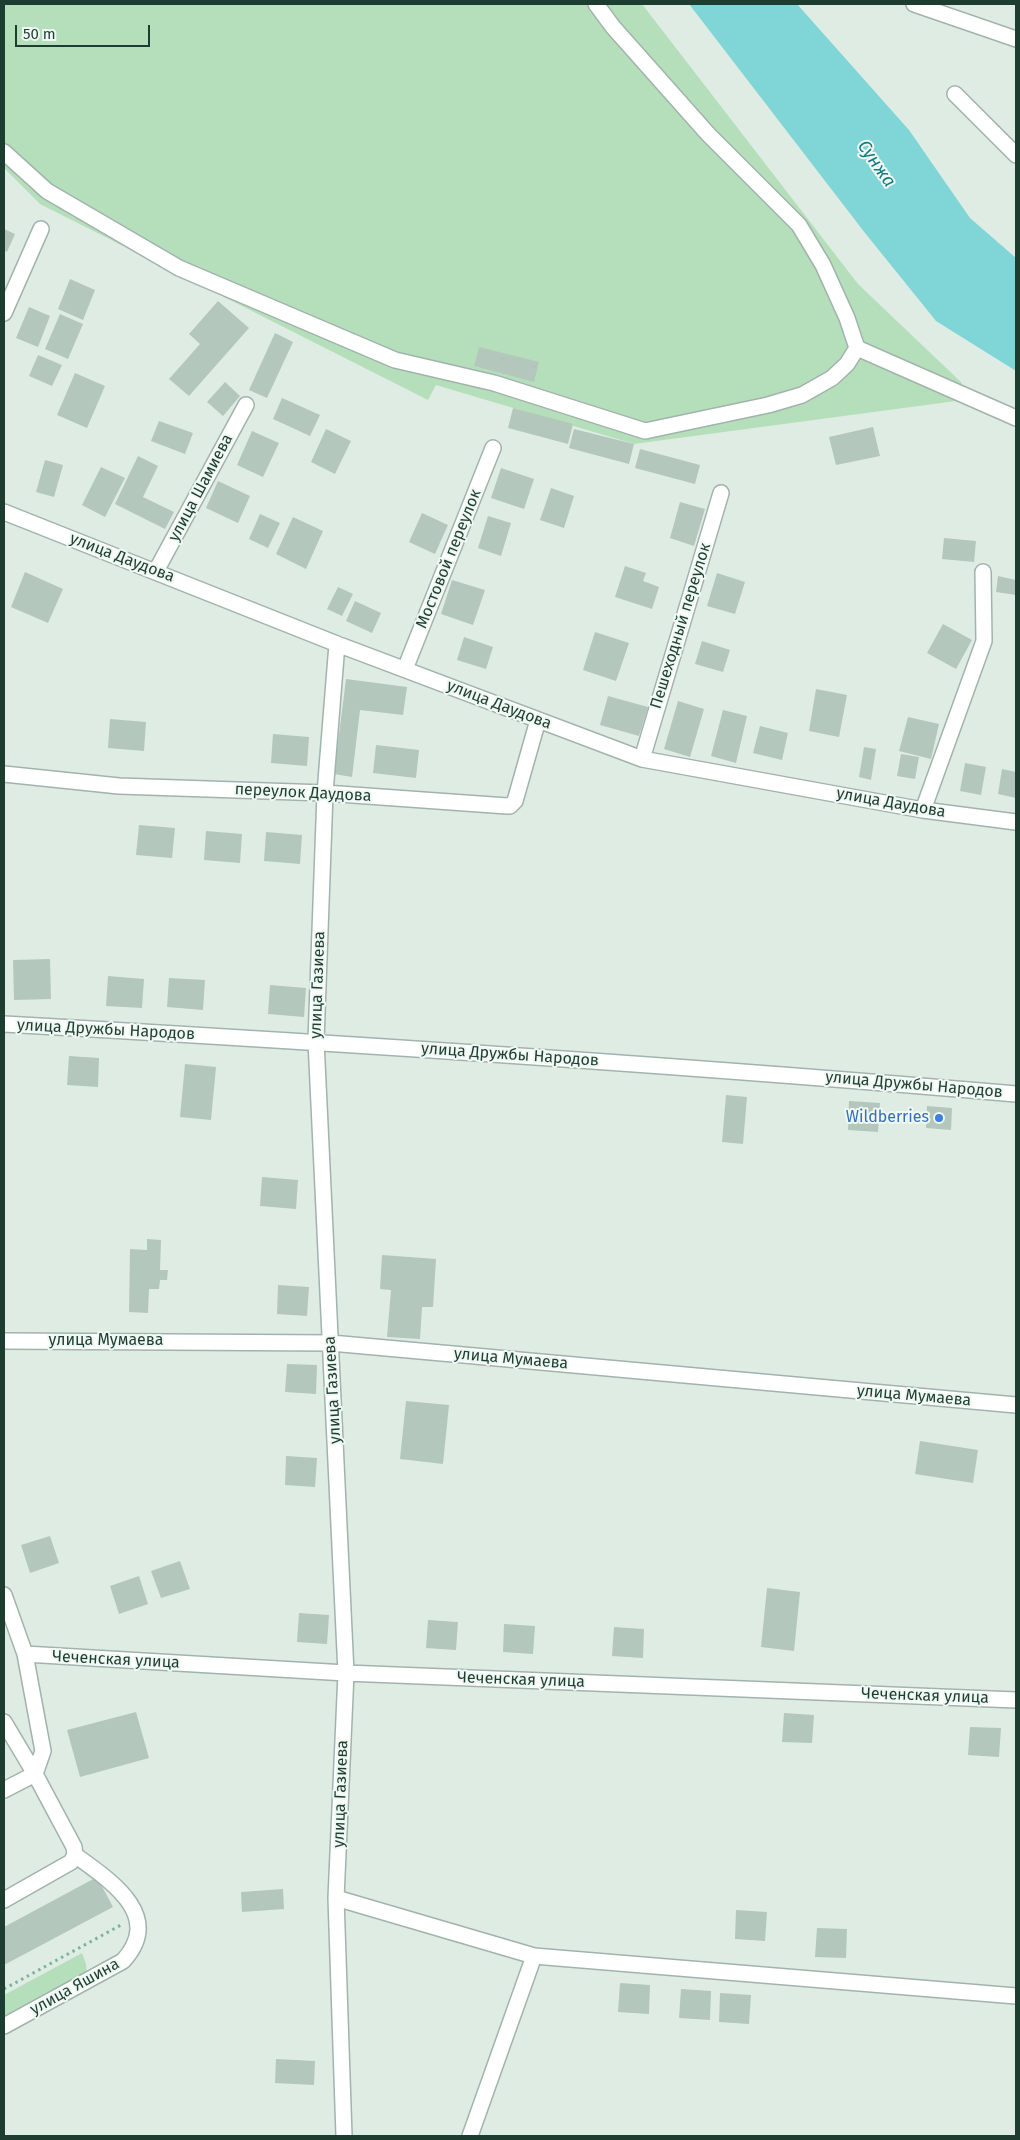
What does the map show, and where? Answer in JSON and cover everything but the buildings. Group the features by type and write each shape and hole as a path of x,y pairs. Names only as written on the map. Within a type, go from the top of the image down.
{"street":[{"path":"596,4 612,27 708,134 799,225 823,265 847,318 857,348 1016,418"},
{"path":"914,4 1016,40"},
{"path":"956,94 1016,155"},
{"path":"4,152 47,192 179,268 394,360 494,384 645,431 768,405 802,395 832,378 847,364 857,348"},
{"path":"4,314 41,229"},
{"name":"улица Шамиева","path":"156,571 246,405"},
{"name":"Мостовой переулок","path":"405,669 493,448"},
{"name":"Пешеходный переулок","path":"642,759 721,493"},
{"name":"улица Даудова","path":"4,512 337,644 642,759 923,810 1016,822"},
{"path":"923,810 984,641 983,572"},
{"name":"улица Газиева","path":"337,644 325,793 316,1042 346,1673 336,1898 344,2136"},
{"name":"переулок Даудова","path":"4,774 119,786 325,793 510,806 515,801 538,720"},
{"name":"улица Дружбы Народов","path":"4,1024 316,1042 756,1072 1016,1094"},
{"name":"улица Мумаева","path":"4,1341 331,1343 1016,1405"},
{"path":"4,1595 25,1654 43,1751 34,1774 4,1790"},
{"name":"Чеченская улица","path":"25,1654 346,1673 1016,1700"},
{"path":"4,1722 74,1847 75,1856 71,1862 4,1900"},
{"name":"улица Яшина","path":"4,2026 123,1960 131,1952 136,1941 138,1926 134,1910 114,1884 75,1856"},
{"path":"336,1898 534,1956 1016,1996"},
{"path":"470,2136 534,1956"}],"path":[{"path":"4,1988 124,1923"}],"green space":[{"path":"4,4 642,4 858,284 962,383 956,401 634,444 436,385 428,400 40,204 4,168"},
{"path":"82,1953 87,1974 4,2019 4,1995"}],"water":[{"name":"Сунжа","path":"689,4 797,4 909,130 970,218 1016,258 1016,371 936,321 865,233"}],"place":[{"name":"Wildberries","path":"939,1118"}]}
